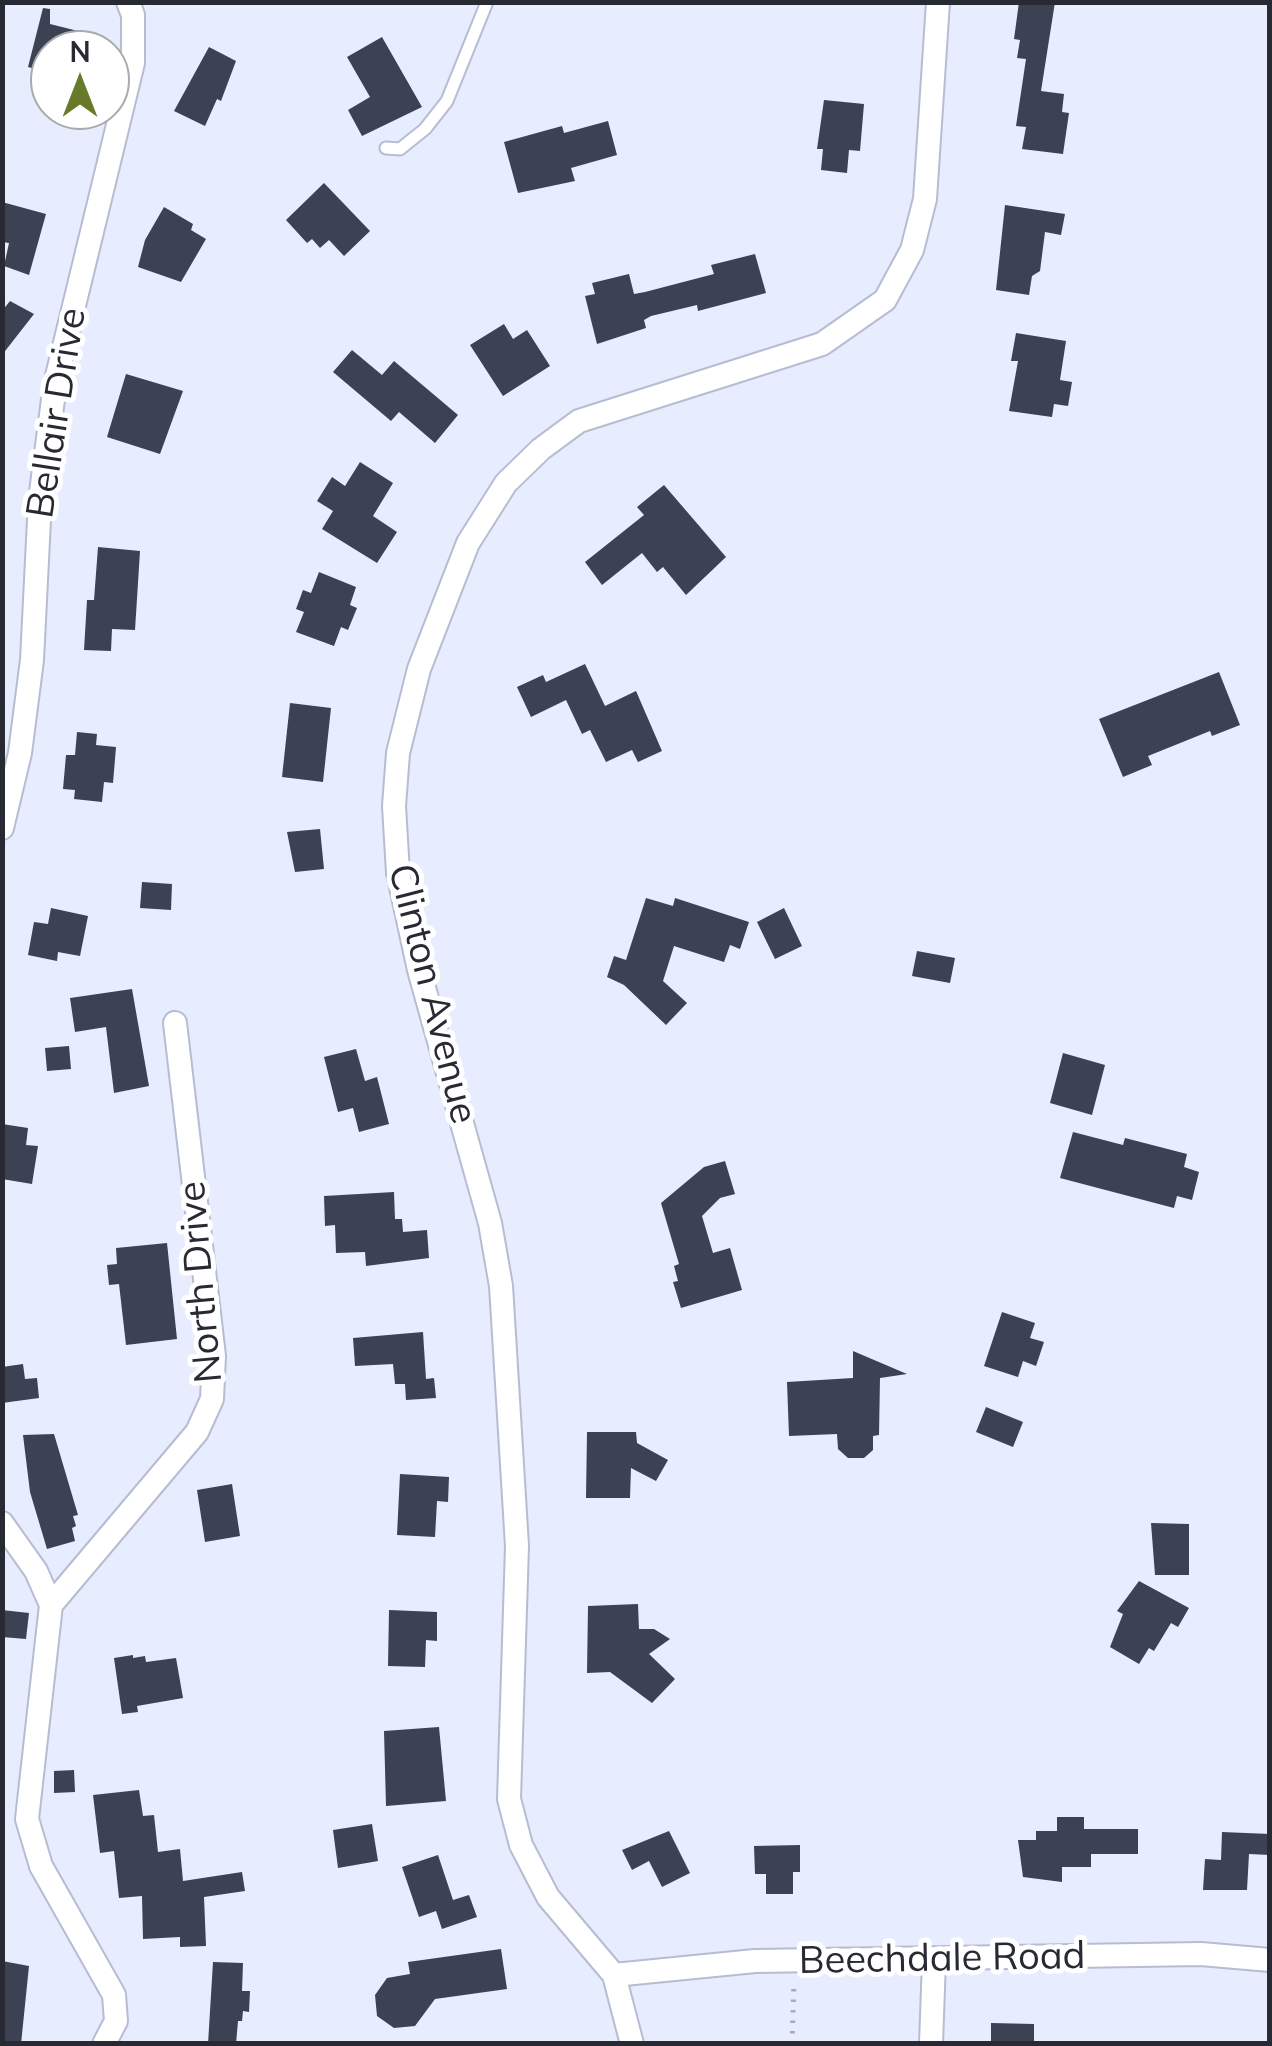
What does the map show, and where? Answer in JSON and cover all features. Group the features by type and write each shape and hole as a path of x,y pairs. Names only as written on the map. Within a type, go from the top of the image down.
{"street":[{"name":"Bellair Drive","path":"2,828 20,754 32,660 40,500 55,384 127,98 133,63 133,15 128,2"},
{"name":"Clinton Avenue","path":"632,2044 614,1975 548,1898 521,1844 509,1799 517,1546 501,1286 490,1223 419,970 398,873 394,806 398,754 420,669 468,542 506,483 541,449 578,421 822,344 885,300 912,250 924,199 938,2"},
{"name":"North Drive","path":"51,1605 197,1432 212,1399 214,1356 175,1023"},
{"path":"2,1523 36,1572 51,1605 27,1818 41,1866 114,1996 116,2021 104,2044"},
{"name":"Beechdale Road","path":"614,1975 755,1961 1201,1954 1270,1960"},
{"path":"931,2044 934,1960"}],"lane":[{"path":"386,148 400,149 424,129 447,101 487,2"}],"path":[{"path":"792,2044 794,1980"}],"building":[{"path":"1019,2 1055,2 1041,91 1064,94 1062,112 1069,113 1063,154 1022,149 1026,127 1016,126 1026,59 1017,58 1020,40 1014,39"},
{"path":"43,8 50,9 50,24 74,30 37,30"},
{"path":"382,37 422,107 362,136 348,110 370,97 347,57"},
{"path":"209,47 236,61 221,101 217,99 205,126 174,111"},
{"path":"824,100 864,104 860,151 849,150 847,173 821,170 823,149 817,149"},
{"path":"608,121 617,155 571,168 575,181 518,193 504,142 562,126 564,133"},
{"path":"324,183 370,231 344,256 329,240 320,248 312,239 307,243 286,220"},
{"path":"2,202 46,214 29,275 4,266 9,243 2,242"},
{"path":"1005,205 1065,214 1061,235 1045,232 1040,271 1032,276 1029,295 996,290"},
{"path":"164,207 193,224 191,230 206,239 181,282 138,267 145,240"},
{"path":"755,254 766,293 698,311 697,305 651,316 644,320 646,328 597,344 585,296 595,294 592,283 629,274 634,294 714,274 711,265"},
{"path":"10,301 34,314 2,355 2,311"},
{"path":"504,324 513,339 527,330 550,366 503,396 470,345"},
{"path":"1016,333 1066,341 1060,380 1072,382 1068,406 1054,404 1052,417 1009,411 1018,361 1011,361"},
{"path":"352,350 382,375 394,361 458,415 435,443 399,412 391,421 333,372"},
{"path":"126,374 183,391 160,454 107,437"},
{"path":"360,462 393,483 373,516 397,532 377,563 322,529 333,511 317,501 332,477 345,486"},
{"path":"664,485 726,557 686,595 663,567 657,572 642,553 602,585 585,562 644,515 637,507"},
{"path":"98,547 140,551 135,630 112,629 111,651 84,650 87,600 94,600"},
{"path":"319,572 356,587 350,605 357,608 348,630 341,627 334,646 296,632 304,612 296,609 303,590 311,593"},
{"path":"585,664 605,706 636,691 662,751 638,762 632,750 606,762 590,730 582,734 566,700 531,717 517,687 543,675 546,682"},
{"path":"1219,672 1240,725 1212,736 1210,731 1148,756 1152,765 1123,777 1099,719"},
{"path":"290,703 331,708 323,782 282,777"},
{"path":"77,732 97,734 96,745 116,747 113,783 104,782 102,802 74,799 75,790 63,789 66,755 75,755"},
{"path":"320,829 324,869 295,872 287,832"},
{"path":"142,882 172,884 171,910 140,908"},
{"path":"646,898 673,906 675,898 749,922 740,949 730,945 724,962 674,946 663,981 687,1003 666,1025 624,985 607,977 614,956 626,960"},
{"path":"51,908 88,916 80,956 58,952 57,961 28,955 34,922 48,924"},
{"path":"784,908 802,946 775,959 757,922"},
{"path":"917,951 955,958 950,983 912,976"},
{"path":"132,989 149,1086 114,1093 106,1027 75,1032 70,998"},
{"path":"69,1046 71,1069 47,1071 45,1048"},
{"path":"356,1049 365,1081 377,1077 389,1124 359,1132 353,1108 338,1112 324,1057"},
{"path":"1063,1053 1105,1065 1092,1115 1050,1103"},
{"path":"2,1124 28,1128 26,1145 38,1146 32,1184 2,1179"},
{"path":"1073,1132 1123,1145 1125,1138 1187,1154 1184,1167 1199,1172 1192,1200 1177,1196 1174,1208 1060,1178"},
{"path":"725,1161 735,1194 720,1198 702,1216 713,1253 730,1248 742,1290 681,1308 673,1282 678,1281 674,1266 679,1264 661,1203 704,1167"},
{"path":"394,1192 395,1219 402,1219 403,1232 427,1230 429,1258 366,1266 365,1252 336,1253 335,1225 325,1226 324,1196"},
{"path":"167,1243 177,1339 126,1345 119,1284 109,1285 107,1265 117,1264 116,1248"},
{"path":"1002,1312 1035,1323 1030,1338 1044,1342 1036,1366 1023,1361 1018,1377 984,1366"},
{"path":"423,1332 426,1379 434,1378 436,1398 406,1400 405,1384 395,1384 393,1364 355,1366 353,1338"},
{"path":"853,1351 907,1374 880,1378 879,1435 873,1436 873,1450 864,1458 848,1458 838,1449 837,1434 789,1436 787,1382 853,1378"},
{"path":"23,1364 25,1379 37,1378 39,1398 2,1403 2,1367"},
{"path":"986,1407 1023,1422 1013,1447 976,1432"},
{"path":"587,1432 636,1432 637,1443 668,1460 656,1481 631,1468 630,1498 586,1498"},
{"path":"54,1434 78,1515 73,1516 75,1541 47,1549 30,1492 23,1435"},
{"path":"400,1474 449,1477 448,1502 437,1501 435,1537 397,1535"},
{"path":"232,1484 240,1536 205,1542 197,1490"},
{"path":"1151,1523 1189,1524 1189,1575 1155,1575"},
{"path":"1139,1581 1189,1608 1178,1627 1171,1623 1154,1651 1149,1648 1139,1664 1110,1647 1123,1614 1117,1611"},
{"path":"638,1604 639,1629 654,1629 670,1639 649,1654 675,1679 652,1703 610,1672 587,1673 588,1606"},
{"path":"2,1610 29,1613 26,1639 2,1637"},
{"path":"389,1610 437,1612 437,1641 426,1640 425,1667 388,1666"},
{"path":"145,1656 146,1662 176,1658 183,1698 137,1706 138,1712 122,1714 114,1658"},
{"path":"439,1727 446,1801 386,1806 384,1731"},
{"path":"74,1770 75,1792 54,1793 54,1771"},
{"path":"139,1790 143,1816 154,1815 158,1852 180,1849 183,1881 242,1872 245,1891 204,1897 206,1946 180,1947 180,1937 143,1939 142,1896 119,1898 114,1851 100,1853 93,1795"},
{"path":"1057,1817 1084,1817 1084,1829 1138,1829 1138,1854 1091,1854 1091,1867 1062,1867 1062,1882 1023,1877 1018,1840 1036,1840 1036,1831 1057,1831"},
{"path":"372,1824 378,1861 338,1868 333,1830"},
{"path":"669,1831 690,1873 662,1887 649,1861 632,1870 622,1850"},
{"path":"1222,1832 1270,1834 1270,1855 1249,1854 1247,1890 1203,1890 1205,1859 1221,1860"},
{"path":"800,1845 800,1872 793,1872 793,1894 766,1894 766,1874 755,1874 754,1846"},
{"path":"438,1855 453,1900 469,1895 477,1917 442,1929 436,1911 419,1917 402,1867"},
{"path":"501,1949 507,1989 435,1999 415,2026 394,2028 377,2016 375,1995 387,1978 410,1974 408,1962"},
{"path":"2,1961 29,1966 21,2044 2,2044"},
{"path":"213,1962 243,1963 242,1991 250,1991 249,2012 243,2011 242,2021 238,2021 236,2044 208,2044"},
{"path":"991,2023 1034,2024 1034,2044 991,2044"}]}
